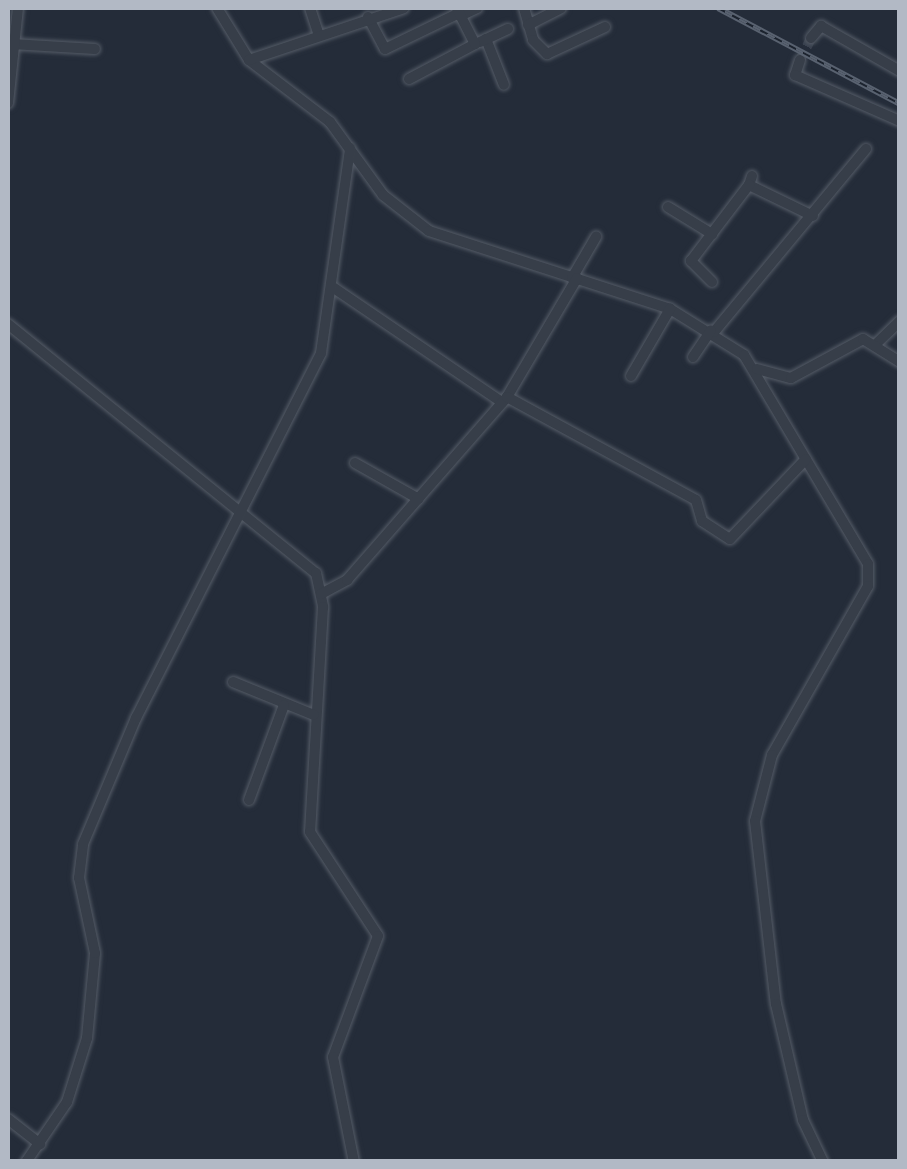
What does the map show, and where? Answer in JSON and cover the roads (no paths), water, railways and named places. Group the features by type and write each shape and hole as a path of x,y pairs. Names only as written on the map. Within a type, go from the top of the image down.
{"street":[{"path":"8,103 18,8"},
{"path":"217,8 248,60 350,148 393,205 437,236 670,309 712,331 757,369 785,379 856,341 876,344 900,362"},
{"path":"310,8 318,32"},
{"path":"350,21 353,8"},
{"path":"248,60 350,21 404,8"},
{"path":"368,18 385,49 458,12 476,8"},
{"path":"524,8 528,24 548,54 604,27"},
{"path":"528,24 561,8"},
{"path":"458,12 481,42 504,84"},
{"path":"811,38 821,26 900,71"},
{"path":"409,79 508,29"},
{"path":"12,44 95,50"},
{"path":"800,60 795,75 900,122"},
{"path":"26,1162 72,1090 87,1038 95,953 79,878 84,844 136,718 245,514 320,354 350,148"},
{"path":"693,358 866,149"},
{"path":"712,282 690,265 751,180 813,216"},
{"path":"668,207 712,234"},
{"path":"321,594 341,586 505,400 596,237"},
{"path":"331,286 505,400 696,500 702,521 730,539 806,459"},
{"path":"631,376 670,309"},
{"path":"876,344 900,320"},
{"path":"8,324 140,440 301,554 321,594 310,832 378,936 333,1056 354,1162"},
{"path":"757,369 871,572 772,756 756,821 776,1004 802,1120 823,1162"},
{"path":"354,462 420,499"},
{"path":"233,682 314,715"},
{"path":"248,800 284,704"},
{"path":"8,1119 40,1144"}],"tunnel":[{"path":"800,60 811,38"}],"railway":[{"path":"718,8 900,104"}]}
